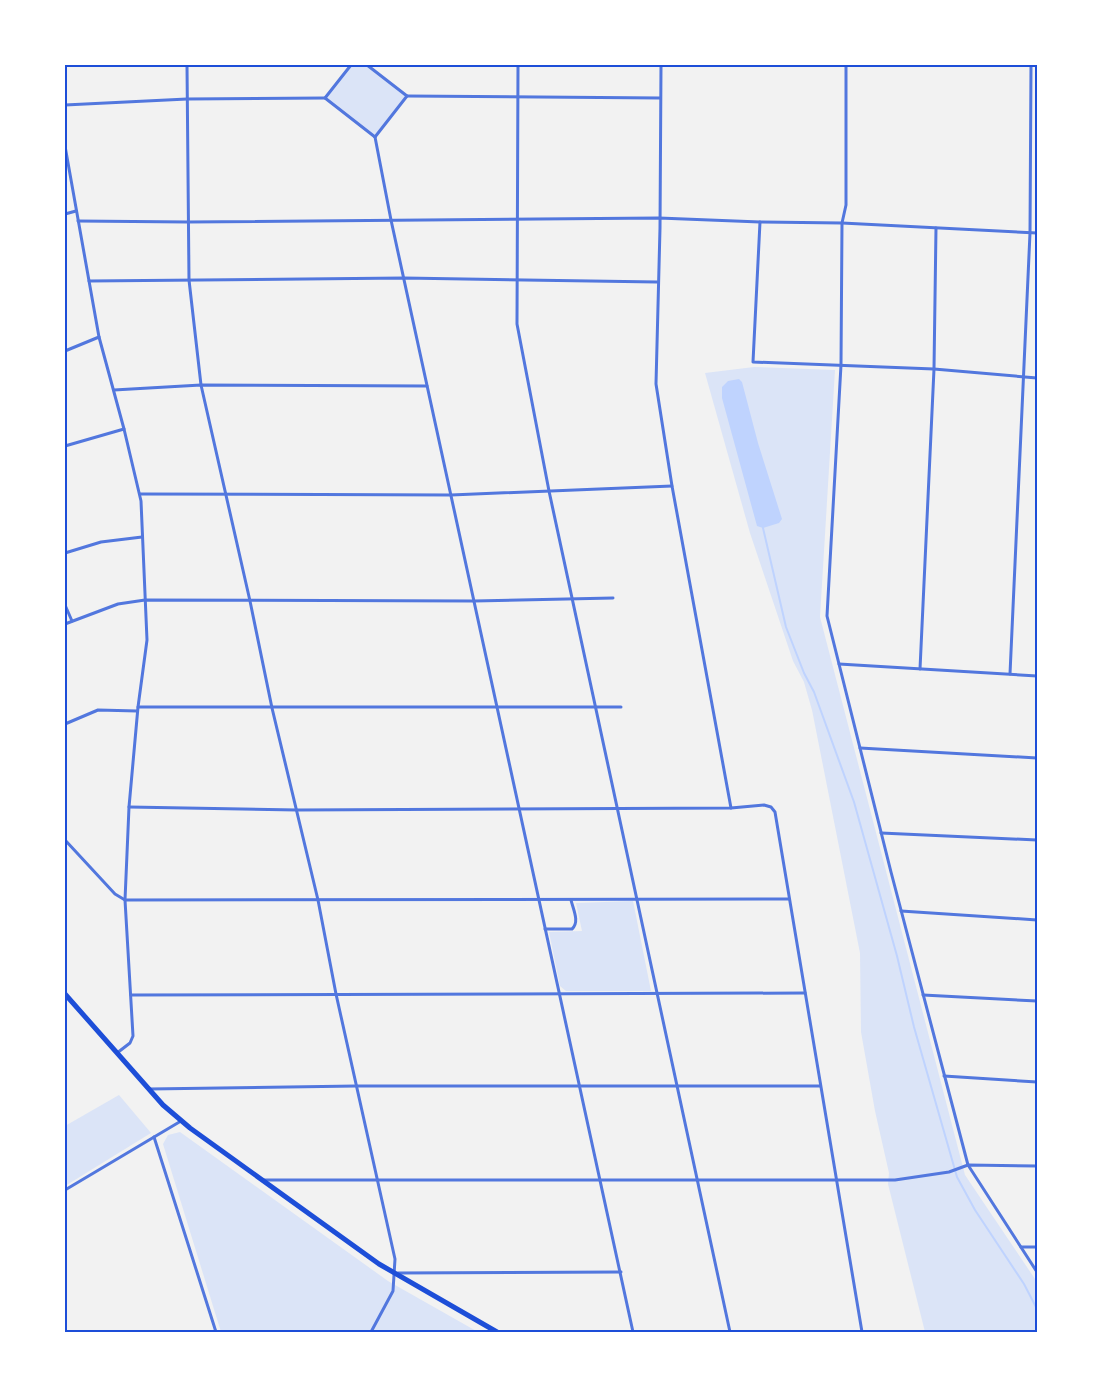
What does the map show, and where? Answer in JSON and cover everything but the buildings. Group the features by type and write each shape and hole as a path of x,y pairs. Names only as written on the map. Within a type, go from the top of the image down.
{"main road":[{"path":"65,994 149,1088 181,1120 379,1264 497,1332"}],"street":[{"path":"187,65 189,280 201,385 272,708 318,900 336,994 394,1254 395,1273 393,1291 371,1332"},
{"path":"325,98 351,65"},
{"path":"367,65 407,96 660,98"},
{"path":"518,65 517,324 573,600 730,1332"},
{"path":"661,65 656,384 672,486 731,808"},
{"path":"846,65 846,205 842,223 841,365 827,616 967,1166 1037,1272"},
{"path":"1010,674 1030,233 1031,65"},
{"path":"375,137 407,96"},
{"path":"65,105 187,99 325,98 375,137 391,220 633,1332"},
{"path":"65,146 99,338 140,494 146,654 138,709 129,807 125,900 133,1036 130,1043 117,1053"},
{"path":"65,214 76,212"},
{"path":"78,221 188,222 659,218 842,223 1037,233"},
{"path":"760,222 753,362 934,369 1037,378"},
{"path":"920,669 934,369 936,228"},
{"path":"89,281 404,278 657,282"},
{"path":"65,351 99,338"},
{"path":"114,390 201,385 427,386"},
{"path":"65,446 124,429"},
{"path":"140,494 451,495 672,486"},
{"path":"65,553 101,542 142,537"},
{"path":"65,624 118,604 145,600 474,601 613,598"},
{"path":"65,605 72,621"},
{"path":"839,664 1037,676"},
{"path":"65,724 98,710 621,708"},
{"path":"860,748 1037,758"},
{"path":"129,807 297,810 731,808 764,805 771,807 775,812 862,1332"},
{"path":"881,833 1037,840"},
{"path":"65,840 115,894 125,900 789,899"},
{"path":"545,929 572,929 575,927 576,922 571,900"},
{"path":"901,911 1037,920"},
{"path":"131,994 805,993"},
{"path":"923,995 1037,1001"},
{"path":"944,1076 1037,1082"},
{"path":"149,1088 820,1086"},
{"path":"65,1190 181,1120"},
{"path":"154,1137 216,1332"},
{"path":"262,1180 895,1180 949,1172 967,1166 1037,1166"},
{"path":"1021,1246 1037,1247"},
{"path":"395,1273 621,1272"}],"shaded area":[{"path":"351,65 367,65 407,96 375,137 325,98"},
{"path":"754,367 835,370 820,617 965,1175 1037,1282 1037,1332 925,1332 888,1184 889,1173 875,1111 861,1032 860,953 812,710 804,682 793,661 750,533 705,373"},
{"path":"633,901 651,991 566,991 560,986 549,932 582,931 576,903"},
{"path":"119,1095 151,1133 65,1186 65,1126"},
{"path":"180,1132 388,1281 478,1332 221,1332 163,1144 168,1135"}],"water":[{"path":"739,379 742,382 758,443 782,519 779,523 763,528 757,526 722,398 722,387 728,381"}],"waterway":[{"path":"763,528 786,627 804,673 814,692 854,802 897,956 914,1027 957,1177 975,1210 1024,1284 1037,1309"}]}
